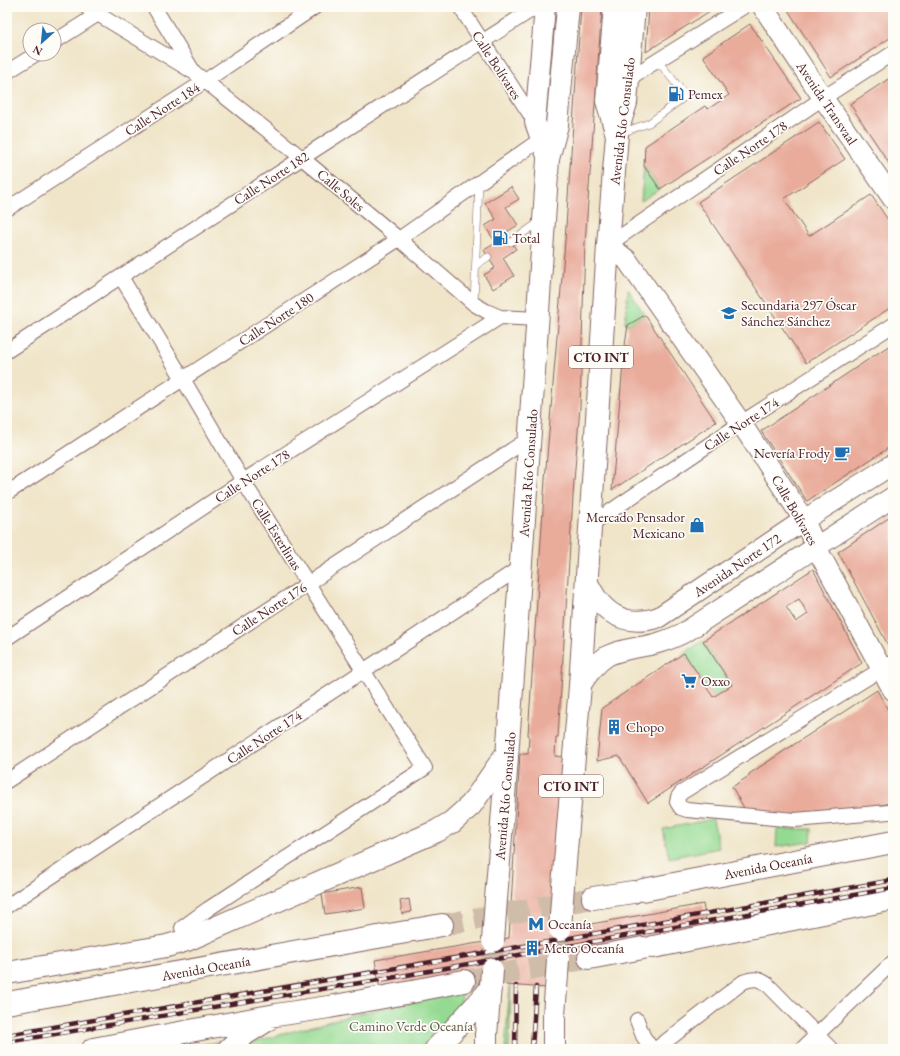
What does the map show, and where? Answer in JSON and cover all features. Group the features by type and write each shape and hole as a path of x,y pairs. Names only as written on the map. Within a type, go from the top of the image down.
{"highway":[{"path":"542,140 557,125 568,7"},
{"name":"CTO INT","path":"615,7 607,101 617,135"},
{"name":"Avenida Río Consulado","path":"560,930 580,686 608,244 617,135"},
{"name":"Avenida Río Consulado","path":"493,941 522,567 538,319 544,218 542,140"},
{"path":"7,973 167,946 187,940 437,831 452,822 471,806 508,750"},
{"name":"Avenida Oceanía","path":"593,898 638,891 893,842"},
{"path":"589,958 648,948 893,899"},
{"name":"Avenida Oceanía","path":"7,1003 442,925"},
{"path":"554,1049 554,1015 557,967"},
{"path":"93,1049 276,1015 330,1007 464,981"},
{"path":"436,1049 491,982 486,1049"},
{"path":"229,1049 245,1034 276,1015"}],"street":[{"path":"154,7 200,77"},
{"name":"Calle Norte 184","path":"7,209 200,77 316,7"},
{"name":"Calle Bolívares","path":"460,7 542,140"},
{"name":"Calle Norte 182","path":"7,351 536,7"},
{"name":"Avenida Río Consulado","path":"542,140 544,7"},
{"name":"Avenida Río Consulado","path":"617,135 627,103 635,7"},
{"path":"628,79 743,7"},
{"name":"Avenida Transvaal","path":"763,7 823,98 893,197"},
{"path":"62,35 92,10"},
{"name":"Calle Soles","path":"92,10 200,77 302,158 474,304 500,317 538,319"},
{"name":"Calle Norte 178","path":"608,244 823,98 893,53"},
{"path":"7,72 23,62"},
{"name":"Calle Norte 180","path":"7,493 399,239 479,182 542,140"},
{"name":"Calle Bolívares","path":"608,244 627,260 741,424 804,520 816,546 887,666 893,690"},
{"name":"Calle Esterlinas","path":"121,277 243,481 425,768 208,909 182,928"},
{"name":"Calle Norte 178","path":"7,638 243,481 500,317"},
{"name":"Calle Norte 174","path":"590,525 893,325"},
{"name":"Calle Norte 176","path":"7,781 530,438"},
{"name":"Avenida Norte 172","path":"586,580 603,606 617,616 642,622 659,617 804,520 893,464"},
{"name":"Avenida Norte 172","path":"580,686 587,676 606,657 621,650 658,643 687,631 893,497"},
{"name":"Calle Norte 174","path":"7,906 522,567"},
{"path":"887,666 681,793 678,797 678,802 681,808 687,810 795,820 891,811"},
{"path":"802,1049 893,962"},
{"path":"656,1049 744,982 756,978 767,984 831,1049"},
{"path":"637,1020 643,1036 652,1049"}],"lane":[{"path":"617,135 649,123 686,96 657,60"},
{"path":"474,304 479,182"},
{"path":"511,242 544,218"},
{"path":"476,265 488,257"}],"green space":[{"path":"644,166 660,189 641,201"},
{"path":"628,289 645,315 628,325 625,323"},
{"path":"703,641 732,685 713,697 684,653"},
{"path":"713,819 719,848 669,858 663,829"},
{"path":"777,829 812,829 811,842 776,847"},
{"path":"510,984 509,1049 505,1049"},
{"name":"Camino Verde Oceanía","path":"464,990 458,1008 450,1023 428,1043 417,1049 239,1049 246,1044 353,1015"},
{"path":"217,1042 213,1049 171,1049"}],"building":[{"path":"581,7 602,7 585,243 580,407 558,737 556,737 555,756 563,757 552,931 703,904 708,932 550,960 548,988 506,985 507,967 380,990 375,960 509,938 520,754 528,754 545,480 565,241"},
{"path":"649,7 716,7 646,52"},
{"path":"786,7 893,7 893,36 831,77"},
{"path":"750,24 801,98 660,189 644,166 645,146 705,106 708,109 729,95 703,56"},
{"path":"893,76 893,169 850,104"},
{"path":"819,122 845,159 784,199 809,236 871,195 893,227 893,306 806,363 698,202"},
{"name":"Total","path":"511,187 519,199 506,207 518,225 505,233 516,249 503,258 514,276 493,289 484,275 495,268 484,250 496,243 485,226 496,219 485,203"},
{"path":"645,315 716,422 612,490 624,352 628,325"},
{"path":"893,343 893,445 807,501 761,431"},
{"path":"893,515 893,642 888,645 838,552"},
{"path":"813,569 862,663 648,803 619,756 597,761 602,708 684,653 713,697 732,685 703,641","holes":["799,599 808,614 796,622 786,607"]},
{"path":"877,690 893,719 893,800 886,804 810,817 747,813 732,787 749,776 749,774"},
{"path":"362,887 365,908 325,914 322,894"},
{"path":"409,899 411,912 402,914 400,901"}],"tunnel":[{"path":"442,925 593,898"},
{"path":"558,959 560,929"},
{"path":"492,970 493,941"},
{"path":"464,981 589,958"}],"railway":[{"path":"7,1035 450,959 893,880"},
{"path":"7,1042 379,980 893,888"},
{"path":"515,1049 516,986"},
{"path":"532,1049 536,987"}],"place":[{"name":"Pemex","path":"676,94"},
{"name":"Total","path":"500,238"},
{"name":"Secundaria 297 Óscar Sánchez Sánchez","path":"729,313"},
{"name":"Nevería Frody","path":"842,453"},
{"name":"Mercado Pensador Mexicano","path":"697,525"},
{"name":"Oxxo","path":"689,681"},
{"name":"Chopo","path":"614,727"},
{"name":"Oceanía","path":"536,924"},
{"name":"Metro Oceanía","path":"532,948"}]}
